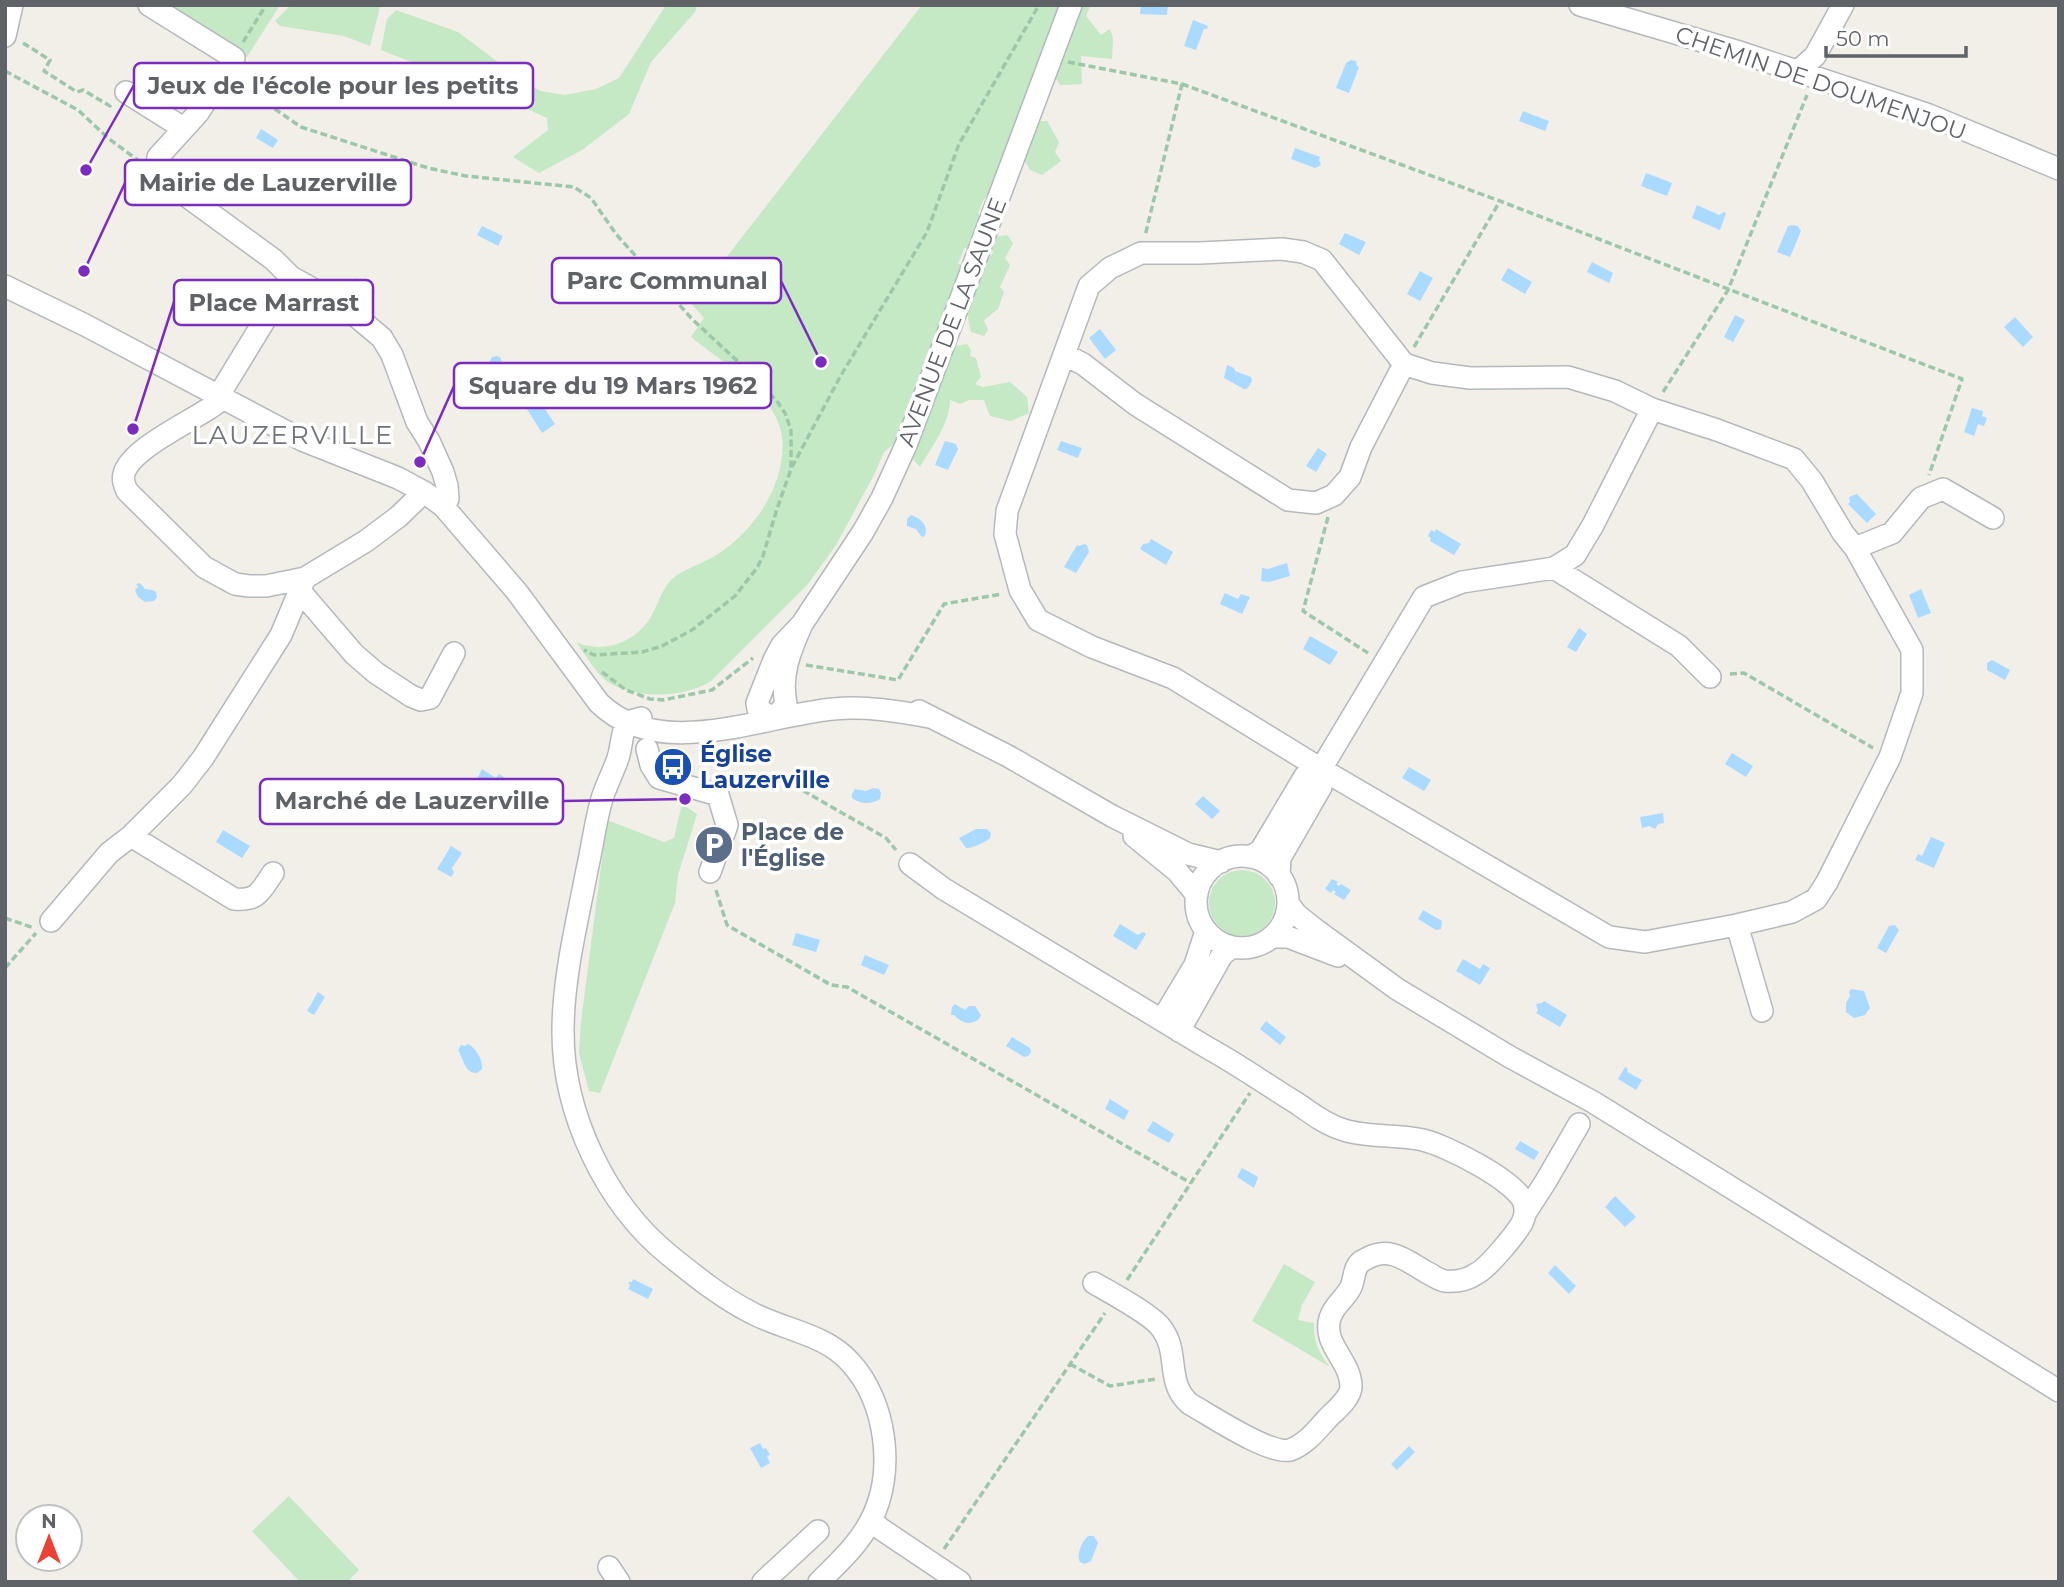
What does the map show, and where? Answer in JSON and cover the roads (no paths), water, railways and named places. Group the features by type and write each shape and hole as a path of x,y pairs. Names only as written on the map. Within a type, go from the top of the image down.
{"street":[{"path":"6,35 12,5"},
{"path":"149,5 229,66 198,113 158,158 156,171 274,260 291,277 345,307 382,338 392,355 417,422 443,471 448,499 443,506"},
{"name":"AVENUE DE LA SAUNE","path":"802,624 773,711 757,703 774,660 782,645 802,624 863,531 882,498 906,445 1071,5"},
{"name":"CHEMIN DE DOUMENJOU","path":"1580,5 1807,74 1929,115 2059,169"},
{"path":"1807,74 1843,5"},
{"path":"126,92 183,128"},
{"path":"1282,249 1322,260 1404,365 1432,373 1470,378 1568,377 1615,391 1652,409 1794,459 1812,481 1855,548 1912,650 1912,693 1890,757 1816,899 1792,912 1645,942 1609,937 1321,769 1173,678 1092,647 1038,620 1020,590 1004,534 1007,511 1065,355 1089,286 1110,268 1141,253 1282,249"},
{"path":"291,277 219,395 217,403 162,436 131,462 124,473 124,483 127,491 204,567 221,577 249,586 303,585"},
{"path":"5,286 85,325 302,440 398,478 443,506 591,676 652,732 651,765 659,778 718,796 727,825 710,872"},
{"path":"1065,355 1083,365 1135,404 1288,500 1316,503 1334,495 1350,477 1361,447 1404,365"},
{"path":"1279,876 1280,858 1321,788 1321,769 1424,597 1462,582 1554,568 1575,555 1652,409"},
{"path":"1855,548 1892,533 1921,498 1943,489 1993,518"},
{"path":"51,921 109,853 131,836 182,785 203,758 281,635 303,585 398,517 424,492"},
{"path":"1554,568 1679,646 1710,677"},
{"path":"303,585 354,654 376,673 411,696 421,700 430,698 454,653"},
{"path":"591,676 599,703 608,712 652,732 701,732 773,711 860,707 929,717 952,726 1112,816 1188,854 1221,862"},
{"path":"627,722 613,773 600,806 573,940 565,1004 564,1060 575,1109 586,1138 612,1189 644,1233 733,1303 827,1343 849,1361 860,1375 875,1405 883,1441 883,1481 871,1520 859,1541 819,1582"},
{"path":"613,773 652,732"},
{"path":"1250,857 1261,850 1305,776 1321,769"},
{"path":"1112,816 1177,871 1197,895"},
{"path":"131,836 234,899 249,900 257,896 273,873"},
{"path":"1250,857 1266,864 1279,876 1284,884 1288,903 1284,922 1272,937 1260,945 1232,947 1213,938 1206,931 1196,908 1197,895 1205,875 1221,862 1230,858 1250,857"},
{"path":"910,864 944,889 1243,1067 1326,1122 1344,1130 1421,1139 1442,1145 1502,1178 1524,1200 1526,1212"},
{"path":"1288,903 1302,920 1397,989 1510,1057 1593,1102 2059,1391"},
{"path":"1737,925 1762,1012"},
{"path":"1171,1025 1206,931"},
{"path":"1272,937 1288,937 1369,968"},
{"path":"1171,1025 1222,954 1232,947"},
{"path":"1094,1283 1154,1319 1163,1330 1170,1347 1175,1385 1190,1404 1261,1444 1287,1451 1309,1439 1345,1400 1351,1388 1348,1370 1331,1344 1328,1332 1329,1319 1351,1287 1360,1261 1388,1252 1441,1280 1465,1279 1486,1268 1522,1223 1579,1124"},
{"path":"871,1520 960,1582"},
{"path":"763,1582 818,1531"}],"water":[{"path":"1141,5 1168,5 1167,15 1140,14"},
{"path":"1193,20 1208,26 1204,29 1196,50 1184,46"},
{"path":"1356,61 1359,67 1349,93 1336,88 1346,63"},
{"path":"1523,111 1549,121 1545,131 1519,121"},
{"path":"261,129 278,140 273,148 256,138"},
{"path":"1295,148 1320,157 1321,165 1315,168 1291,159"},
{"path":"1646,173 1672,183 1667,196 1641,186"},
{"path":"1697,205 1719,215 1726,213 1720,230 1692,218"},
{"path":"482,226 503,236 498,246 477,235"},
{"path":"1788,226 1798,226 1801,231 1790,257 1777,252"},
{"path":"1345,233 1366,242 1359,255 1339,244"},
{"path":"1592,262 1613,273 1609,283 1587,272"},
{"path":"1508,268 1532,282 1525,294 1501,280"},
{"path":"1420,271 1433,278 1420,301 1407,294"},
{"path":"356,278 375,292 369,301 349,287"},
{"path":"1735,315 1745,320 1733,342 1724,337"},
{"path":"2015,317 2033,337 2023,347 2004,327"},
{"path":"1100,329 1116,350 1105,359 1089,338"},
{"path":"492,357 500,357 502,363 493,380 483,374"},
{"path":"1227,365 1251,377 1252,381 1247,389 1224,378"},
{"path":"539,400 555,424 542,433 527,409 529,401"},
{"path":"1972,408 1983,411 1982,416 1987,418 1984,426 1978,424 1974,436 1964,432"},
{"path":"945,441 956,444 958,449 948,470 935,465"},
{"path":"1061,441 1082,448 1078,458 1057,450"},
{"path":"1318,448 1327,454 1316,472 1306,466"},
{"path":"1857,494 1876,514 1867,523 1848,504 1849,497"},
{"path":"911,515 924,523 924,537 916,529 907,526 907,519"},
{"path":"1436,529 1461,544 1454,555 1430,541 1428,536 1431,530 1435,532"},
{"path":"1151,539 1173,552 1166,565 1140,549"},
{"path":"1084,544 1089,552 1076,573 1064,567 1077,545"},
{"path":"1287,563 1290,576 1269,582 1261,581 1262,568 1268,569"},
{"path":"140,583 145,589 156,592 154,601 145,602 138,597 135,590 138,587 136,584"},
{"path":"1921,589 1931,613 1918,618 1909,595"},
{"path":"1225,593 1238,599 1241,594 1250,597 1242,614 1220,604"},
{"path":"1579,628 1587,634 1576,652 1567,647"},
{"path":"1310,636 1338,652 1330,665 1303,649"},
{"path":"1992,660 2010,670 2005,680 1987,670 1987,663"},
{"path":"1732,753 1753,766 1746,777 1725,764"},
{"path":"1409,767 1431,780 1424,791 1402,778"},
{"path":"482,769 496,778 499,774 504,777 502,781 505,783 499,795 476,781"},
{"path":"855,789 866,791 879,789 881,793 877,801 863,803 852,798"},
{"path":"1203,796 1220,811 1212,819 1195,804"},
{"path":"1663,813 1664,823 1658,824 1655,829 1649,826 1642,828 1640,817"},
{"path":"976,829 987,829 991,833 990,838 966,848 959,838"},
{"path":"223,830 250,846 242,858 216,842"},
{"path":"1931,837 1945,843 1934,868 1915,860 1918,854 1922,856"},
{"path":"451,846 462,853 452,868 454,873 451,877 437,869"},
{"path":"1332,879 1338,882 1336,884 1339,886 1341,884 1351,890 1344,900 1334,894 1336,892 1333,890 1331,893 1325,889"},
{"path":"1423,910 1442,921 1441,929 1436,930 1418,919"},
{"path":"1120,924 1138,935 1143,932 1146,934 1136,950 1113,936"},
{"path":"1895,925 1899,930 1886,953 1877,948 1889,926"},
{"path":"796,933 820,940 816,952 792,945"},
{"path":"865,955 889,965 884,975 861,965"},
{"path":"1463,959 1480,969 1483,964 1490,968 1480,985 1456,971"},
{"path":"1851,989 1864,991 1870,1008 1865,1015 1854,1018 1846,1012"},
{"path":"318,992 325,997 314,1015 307,1011"},
{"path":"1544,1001 1567,1015 1560,1027 1536,1013 1536,1004"},
{"path":"955,1004 965,1010 969,1006 975,1006 981,1015 979,1019 966,1023 951,1015"},
{"path":"1266,1021 1286,1037 1280,1045 1260,1029"},
{"path":"1012,1037 1030,1048 1028,1056 1024,1057 1006,1046"},
{"path":"468,1044 476,1051 481,1062 482,1069 477,1073 469,1071 458,1050 461,1045"},
{"path":"1625,1067 1627,1072 1642,1080 1636,1090 1618,1079"},
{"path":"1110,1099 1129,1111 1124,1120 1105,1109"},
{"path":"1153,1121 1174,1134 1169,1143 1147,1131"},
{"path":"1520,1141 1539,1152 1534,1160 1515,1149"},
{"path":"1242,1168 1258,1177 1254,1188 1237,1177"},
{"path":"1615,1196 1636,1217 1625,1227 1605,1207"},
{"path":"1555,1265 1576,1286 1569,1294 1548,1273"},
{"path":"633,1279 653,1289 648,1299 628,1289 628,1282"},
{"path":"760,1443 770,1455 767,1456 770,1463 761,1468 750,1448"},
{"path":"1409,1446 1415,1452 1397,1470 1391,1464"},
{"path":"1088,1536 1094,1536 1098,1543 1091,1561 1085,1564 1080,1562 1079,1556"}],"place":[{"name":"Jeux de l'école pour les petits","path":"86,170"},
{"name":"Mairie de Lauzerville","path":"84,271"},
{"name":"Parc Communal","path":"821,362"},
{"name":"Place Marrast","path":"133,429"},
{"name":"Square du 19 Mars 1962","path":"420,462"},
{"name":"Église Lauzerville","path":"673,767"},
{"name":"Marché de Lauzerville","path":"685,799"},
{"name":"Place de l'Église","path":"714,845"}],"district":[{"name":"LAUZERVILLE","path":"293,435"}]}
